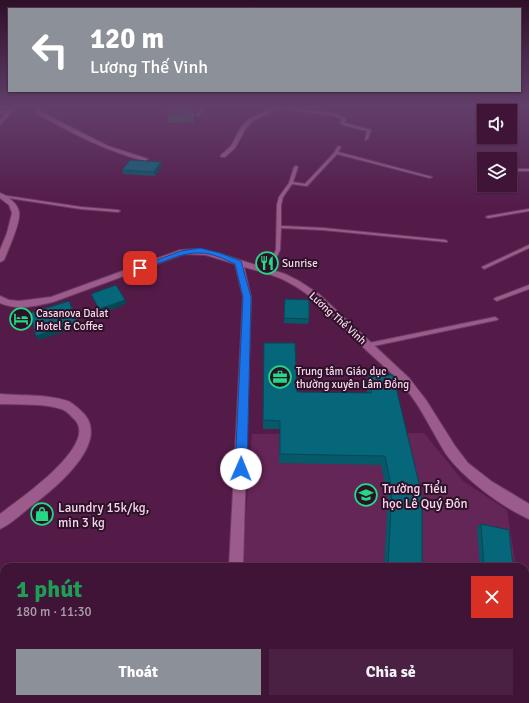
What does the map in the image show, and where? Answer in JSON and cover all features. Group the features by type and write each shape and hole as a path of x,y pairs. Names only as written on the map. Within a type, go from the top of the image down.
{"street":[{"path":"90,140 128,155 145,159"},
{"path":"223,156 233,147 237,140"},
{"path":"0,260 11,233 16,213 12,204 1,195"},
{"name":"Lương Thế Vinh","path":"0,299 19,304 36,303 53,299 184,252 200,250 218,254 239,263 268,270 295,282 315,295 369,345 388,363 415,393 445,441 464,467 498,492 529,512"},
{"path":"236,563 247,297 239,263"},
{"path":"0,399 26,400 66,406 80,416 86,429 84,441 73,461 43,490 0,522"}],"lane":[{"path":"291,183 306,185 336,153 339,147"},
{"path":"336,153 430,176"},
{"path":"268,270 278,250 279,205 281,197 291,183 296,167"},
{"path":"517,170 529,170"},
{"path":"1,195 81,208 118,211"},
{"path":"488,217 529,210"},
{"path":"279,227 322,229 445,241"},
{"path":"484,268 529,246"},
{"path":"497,299 529,287"},
{"path":"369,345 495,319"}],"shaded area":[{"name":"Trường Tiểu học Lê Quý Đôn","path":"424,433 463,481 507,510 515,563 242,563 252,434"}],"building":[{"path":"130,160 161,162 154,172 122,170"},
{"path":"116,285 125,300 99,309 91,294"},
{"path":"285,299 309,300 309,319 284,318"},
{"path":"69,301 77,322 36,336 30,313"},
{"path":"264,343 295,343 297,392 372,393 368,375 393,375 422,496 422,563 388,563 392,490 385,456 280,454 280,421 263,420"},
{"path":"481,524 509,530 513,563 484,563"}],"place":[{"name":"Sunrise","path":"267,263"},
{"name":"Casanova Dalat Hotel & Coffee","path":"21,319"},
{"name":"Trung tâm Giáo dục thường xuyên Lâm Đồng","path":"280,377"},
{"name":"Trường Tiểu học Lê Quý Đôn","path":"366,495"},
{"name":"Laundry 15k/kg, min 3 kg","path":"42,514"}],"route":[{"path":"140,268 184,252 200,250 218,254 239,263 247,297 241,469"}]}
